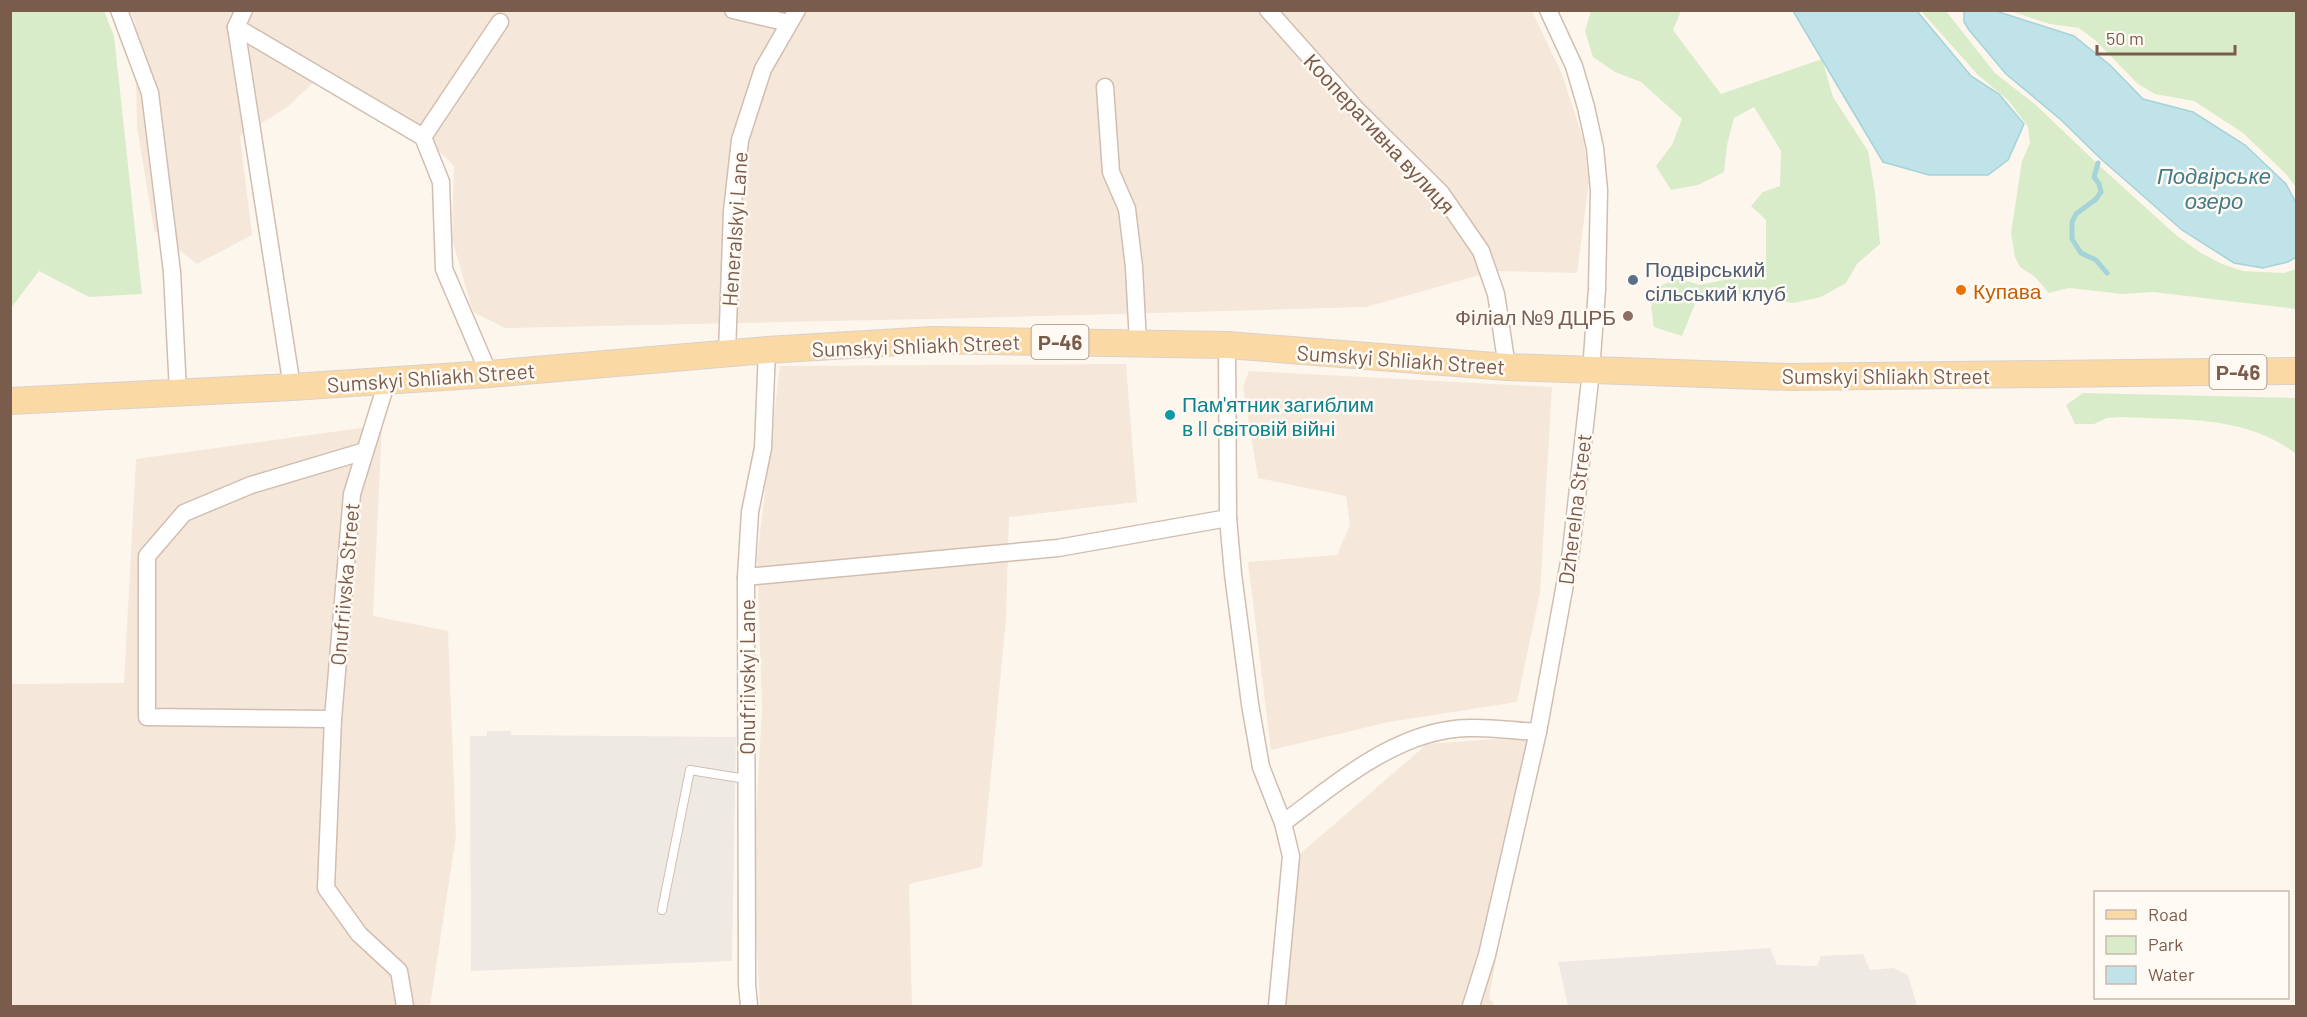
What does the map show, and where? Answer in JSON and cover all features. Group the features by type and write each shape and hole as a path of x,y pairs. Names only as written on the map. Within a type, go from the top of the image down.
{"main road":[{"name":"Sumskyi Shliakh Street","path":"10,401 387,381 727,353 933,340 1227,345 1507,367 1790,377 2296,371"}],"street":[{"path":"119,10 150,93 172,272 178,392"},
{"path":"244,10 236,27 292,387"},
{"path":"733,10 793,17"},
{"name":"Кооперативна вулиця","path":"1268,10 1357,110 1441,193 1481,251 1497,294 1507,367"},
{"name":"Dzherelna Street","path":"1471,1006 1487,955 1538,732 1571,551 1591,371 1597,289 1599,190 1595,148 1574,66 1548,10"},
{"name":"Heneralskyi Lane","path":"727,353 732,211 740,140 763,69 793,17"},
{"path":"423,137 500,22"},
{"path":"236,27 423,137 441,182 444,269 489,374"},
{"path":"1105,87 1111,172 1127,209 1134,267 1138,343"},
{"path":"1227,345 1228,518 1250,704 1261,767 1283,823 1291,856 1277,1006"},
{"name":"Onufriivskyi Lane","path":"749,1006 740,778 750,512 763,448 767,350"},
{"name":"Onufriivska Street","path":"387,381 352,494 333,719 326,888 359,934 399,971 405,1006"},
{"path":"333,719 147,717 147,556 184,513 251,485 365,451"},
{"path":"746,577 1058,548 1228,518"},
{"path":"1283,823 1348,776 1386,752 1425,735 1468,728 1538,732"}],"lane":[{"path":"662,910 690,770 740,778"}],"shaded area":[{"path":"130,11 1532,11 1562,74 1584,142 1589,182 1577,273 1494,271 1366,307 505,328 473,312 452,239 454,166 402,114 327,70 286,108 240,136 252,235 197,264 154,230 137,127 135,21"},
{"path":"1126,364 1137,502 1009,517 1006,620 982,867 909,884 912,1006 760,1006 753,871 762,709 757,558 780,366"},
{"path":"1249,371 1552,387 1540,593 1517,702 1389,722 1271,750 1248,562 1337,555 1350,525 1346,496 1258,478 1243,387"},
{"path":"382,425 373,616 448,631 456,836 430,1006 11,1006 10,684 124,683 136,459"},
{"path":"487,731 511,731 511,735 736,737 732,961 471,971 470,736 487,736"},
{"path":"1537,736 1489,998 1495,1006 1280,1006 1301,853 1427,744"},
{"path":"1770,948 1777,965 1817,966 1821,956 1863,954 1870,970 1893,968 1908,975 1917,1006 1568,1006 1558,962"}],"green space":[{"path":"11,10 104,11 114,36 142,294 89,297 39,271 11,308"},
{"path":"1591,11 1681,11 1673,30 1721,94 1822,59 1833,97 1868,151 1875,192 1880,244 1857,264 1846,283 1821,297 1793,303 1727,292 1695,304 1682,336 1654,327 1651,307 1660,286 1678,278 1699,285 1734,278 1766,264 1766,220 1751,206 1763,192 1780,186 1781,151 1754,107 1734,118 1727,145 1724,172 1698,185 1671,190 1656,166 1672,145 1682,119 1641,82 1615,72 1593,57 1585,31"},
{"path":"1921,11 1946,11 1995,73 2036,105 2177,236 2201,253 2222,264 2243,271 2284,273 2296,269 2296,309 2153,292 2123,294 2069,288 2049,293 2035,277 2020,267 2015,257 2011,233 2022,161 2030,143 2028,127 2009,101 1978,75"},
{"path":"2010,11 2296,11 2296,187 2285,173 2243,133 2194,101 2155,94 2138,84 2095,40 2079,28 2050,24"},
{"path":"2083,393 2296,398 2296,454 2277,441 2256,432 2212,422 2121,417 2107,418 2094,424 2075,424 2066,405"}],"water":[{"path":"1793,11 1917,11 1971,76 1999,94 2024,124 2008,160 1988,175 1929,175 1883,162"},
{"name":"Подвірське озеро","path":"1964,11 1996,11 2074,36 2110,65 2143,99 2193,112 2245,145 2286,184 2296,203 2296,257 2288,262 2263,268 2234,263 2182,230 2101,159 2060,119 2006,74 1969,30 1964,22"}],"waterway":[{"path":"2098,163 2094,177 2101,192 2096,199 2076,214 2072,222 2072,239 2081,253 2096,260 2107,273"}],"place":[{"name":"Подвірський сільський клуб","path":"1633,280"},
{"name":"Купава","path":"1961,290"},
{"name":"Філіал №9 ДЦРБ","path":"1628,316"},
{"name":"Пам'ятник загиблим в II світовій війні","path":"1170,415"}]}
